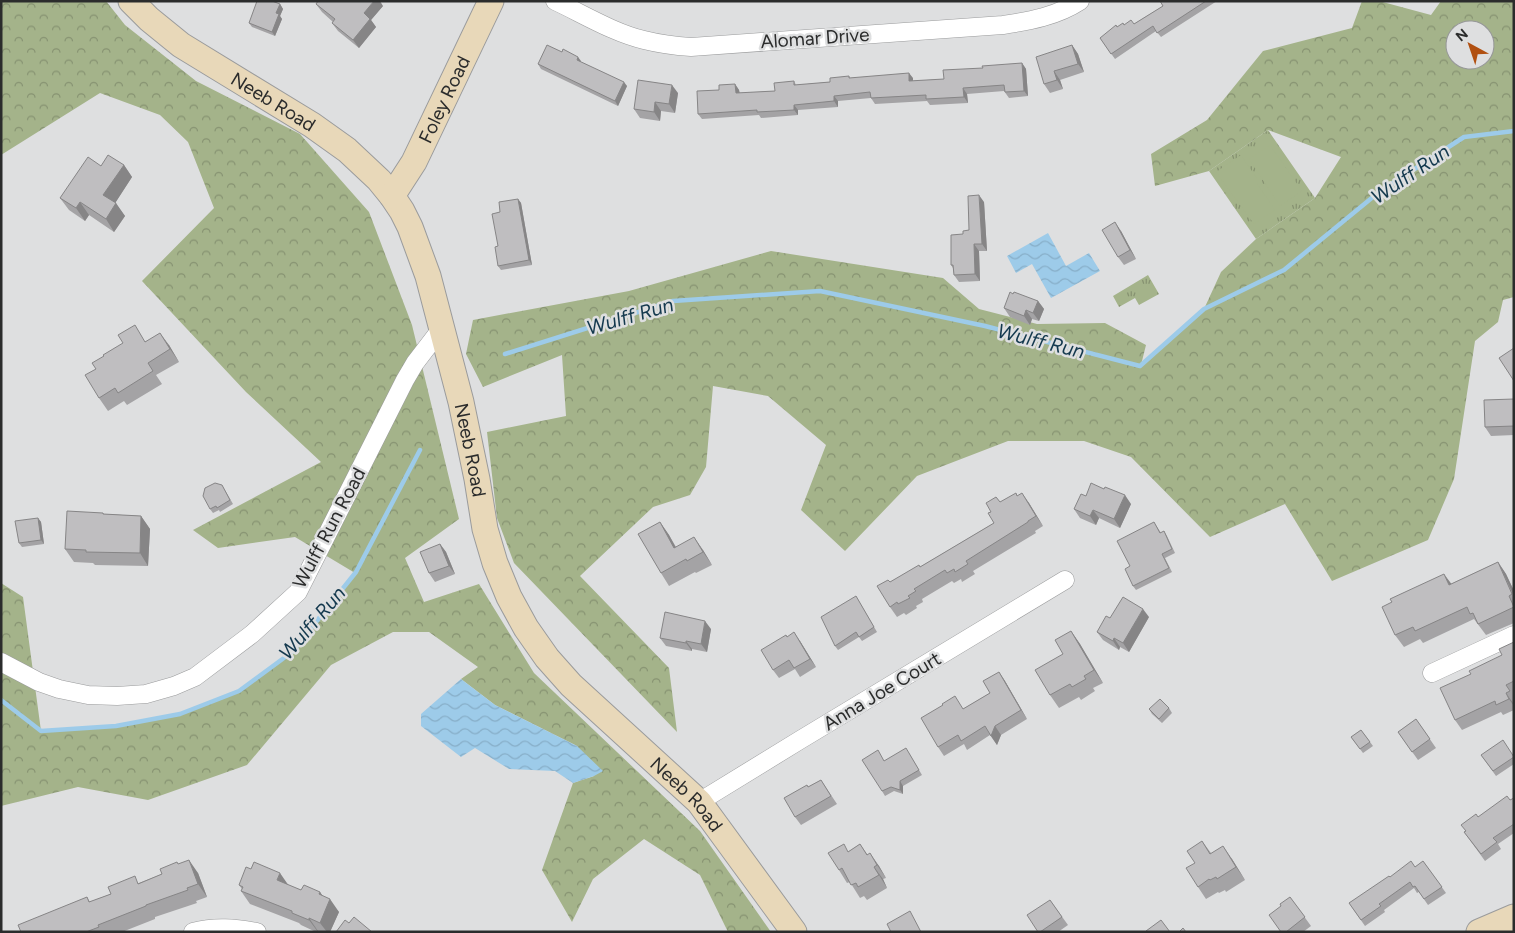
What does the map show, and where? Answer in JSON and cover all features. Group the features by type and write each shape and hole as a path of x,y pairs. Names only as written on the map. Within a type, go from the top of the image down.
{"street":[{"name":"Neeb Road","path":"131,1 154,23 181,44 312,124 358,160 379,180 392,196 410,227 424,267 461,402 485,529 495,563 509,596 531,636 547,658 571,685 699,802 794,932"},
{"name":"Foley Road","path":"392,196 414,162 491,1"},
{"name":"Alomar Drive","path":"555,1 642,40 669,46 690,47 1003,25 1053,15 1080,1"},
{"name":"Wulff Run Road","path":"1,662 39,682 59,689 98,696 146,694 174,686 195,677 252,634 298,592 405,380 415,363 441,329"},
{"name":"Anna Joe Court","path":"699,802 1066,580"},
{"path":"1432,672 1514,635"},
{"path":"1479,932 1514,917"},
{"path":"193,932 206,928 223,927 257,932"}],"green space":[{"path":"1,1 106,1 125,25 196,81 300,134 369,212 412,325 459,519 405,558 424,602 479,584 534,673 700,831 771,932 728,932 700,875 644,839 593,879 572,922 542,870 573,783 594,776 577,746 495,705 461,679 478,667 429,632 393,632 331,665 247,765 148,800 78,787 1,806 1,583 23,597 41,731 116,726 180,714 239,691 292,652 355,573 295,537 218,548 193,530 321,462 246,392 142,281 214,208 188,142 160,115 100,93 1,155"},
{"path":"1362,1 1379,1 1431,15 1441,1 1514,1 1514,297 1503,300 1498,322 1475,341 1454,479 1428,540 1332,581 1285,504 1210,537 1131,457 1084,441 1008,441 917,476 845,551 801,510 826,445 768,396 713,386 706,467 690,495 653,507 580,576 669,668 677,732 514,563 497,518 487,432 566,416 562,355 483,387 466,354 473,320 629,291 771,251 943,278 979,309 1037,324 1105,323 1146,345 1141,365 1204,309 1221,272 1256,239 1315,198 1341,157 1268,130 1209,171 1155,186 1151,154 1207,120 1263,51 1352,28"},
{"path":"1268,130 1315,198 1256,239 1209,171"},
{"path":"1270,145 1302,191 1280,206 1249,159"},
{"path":"1241,155 1275,210 1254,224 1216,172"},
{"path":"1148,275 1159,294 1139,305 1135,298 1119,307 1113,296"}],"water":[{"path":"1048,233 1066,266 1089,253 1100,271 1051,298 1032,264 1016,273 1007,256"},
{"path":"461,679 495,705 577,746 603,771 573,783 555,771 509,769 475,748 461,757 421,726 421,714"}],"building":[{"path":"257,1 272,1 280,4 276,13 279,14 272,32 249,23"},
{"path":"318,1 374,1 364,13 370,19 353,40 332,23 335,19 316,4"},
{"path":"1160,1 1206,1 1157,33 1153,26 1111,54 1100,38 1116,25 1117,27 1123,23 1124,25 1131,20 1134,24 1163,6"},
{"path":"547,45 562,52 563,49 578,57 577,60 624,82 615,101 538,64"},
{"path":"1072,45 1078,64 1054,71 1057,80 1044,84 1036,57"},
{"path":"1022,63 1024,91 1005,92 1004,85 963,88 964,97 926,99 926,95 871,98 870,92 834,96 834,101 794,105 794,110 757,112 757,110 698,114 697,91 719,90 719,85 735,84 736,93 775,91 774,83 794,81 794,85 830,82 830,78 849,76 849,78 909,73 909,81 944,79 943,70 983,68 982,66"},
{"path":"638,80 672,85 669,104 655,102 654,112 634,109"},
{"path":"108,155 124,165 103,195 116,203 106,219 80,202 76,208 60,198 88,157 101,166"},
{"path":"979,195 982,244 974,244 975,274 954,275 953,265 951,265 951,235 963,234 963,231 969,230 968,196"},
{"path":"518,199 529,260 498,266 495,247 498,246 492,214 500,212 499,202"},
{"path":"1115,222 1130,250 1118,257 1102,230"},
{"path":"1010,292 1038,301 1033,313 1026,310 1024,316 1004,308"},
{"path":"135,325 145,342 160,333 170,349 148,363 153,371 118,393 115,388 99,398 85,375 96,369 92,363 123,343 118,335"},
{"path":"1514,348 1514,381 1499,358"},
{"path":"1514,399 1514,426 1485,427 1484,400"},
{"path":"215,483 222,485 230,500 217,508 216,506 210,509 203,496 205,488"},
{"path":"1091,483 1125,495 1114,519 1093,510 1090,516 1074,509 1081,494 1086,496"},
{"path":"1016,493 1017,496 1022,493 1036,516 966,561 968,564 955,572 954,569 947,573 945,570 914,589 916,591 908,596 910,598 898,604 897,602 890,607 877,586 888,580 890,582 919,565 920,567 994,523 988,513 991,512 986,503 996,497 1000,502"},
{"path":"67,511 141,516 140,553 86,552 86,550 65,549"},
{"path":"38,518 41,540 19,543 15,521"},
{"path":"660,522 674,548 694,537 703,552 661,573 638,534"},
{"path":"1154,522 1160,533 1164,531 1172,549 1162,554 1169,568 1133,586 1125,569 1130,566 1117,541"},
{"path":"440,544 449,566 429,573 420,552"},
{"path":"1498,562 1512,594 1509,596 1514,607 1478,624 1473,613 1470,614 1467,607 1415,631 1413,627 1395,635 1382,607 1392,602 1390,599 1444,574 1449,585"},
{"path":"856,596 874,627 859,637 856,632 835,646 821,617"},
{"path":"1123,597 1143,609 1123,643 1114,638 1113,641 1097,632 1106,616 1110,618"},
{"path":"665,612 705,621 701,644 660,638"},
{"path":"1071,631 1094,670 1084,676 1086,679 1072,687 1070,684 1050,695 1035,670 1063,654 1055,640"},
{"path":"794,632 810,659 794,668 789,660 773,670 761,650"},
{"path":"1514,642 1514,681 1506,685 1510,691 1506,693 1509,699 1496,705 1495,701 1455,720 1440,688 1471,674 1469,671 1502,655 1499,649"},
{"path":"999,672 1021,710 995,726 991,736 985,726 961,741 958,735 938,747 921,718 955,696 963,709 990,693 983,681"},
{"path":"1160,699 1169,708 1159,719 1149,709"},
{"path":"1416,719 1430,739 1412,752 1398,732"},
{"path":"1361,730 1370,742 1360,749 1351,737"},
{"path":"1503,740 1514,757 1493,771 1481,755"},
{"path":"906,748 919,770 900,781 900,790 891,787 882,791 862,760 878,750 884,761"},
{"path":"821,780 831,796 795,817 784,798 807,785 808,787"},
{"path":"1507,796 1510,800 1514,798 1514,824 1493,838 1497,842 1481,854 1464,832 1466,831 1461,825 1476,814 1478,817"},
{"path":"1202,841 1210,854 1223,846 1236,867 1217,879 1216,877 1209,879 1198,887 1186,868 1195,863 1187,851"},
{"path":"844,844 848,852 860,844 867,855 870,853 877,865 874,867 879,875 858,887 856,883 851,885 842,868 839,870 828,853"},
{"path":"189,860 198,884 187,888 188,890 98,925 99,927 86,932 21,932 18,925 87,897 89,902 111,894 108,887 135,876 138,884 162,874 160,869 177,862 178,864"},
{"path":"1411,861 1415,867 1423,861 1442,887 1424,899 1410,882 1379,904 1381,906 1361,920 1349,903"},
{"path":"254,862 280,873 277,880 301,890 304,885 330,899 320,923 241,891 243,887 239,885 246,867 251,869"},
{"path":"1290,897 1305,917 1286,932 1281,932 1269,915"},
{"path":"1050,900 1062,917 1038,932 1027,915"},
{"path":"910,911 921,932 891,932 887,924"},
{"path":"354,917 372,932 336,932 345,920 349,923"},
{"path":"1161,920 1170,932 1146,931"}],"waterway":[{"name":"Wulff Run","path":"505,354 673,301 820,291 985,326 1140,366 1204,309 1284,270 1379,192 1464,137 1514,131"},
{"name":"Wulff Run","path":"1,700 41,731 116,726 180,714 239,691 292,652 356,572 420,450"}]}
